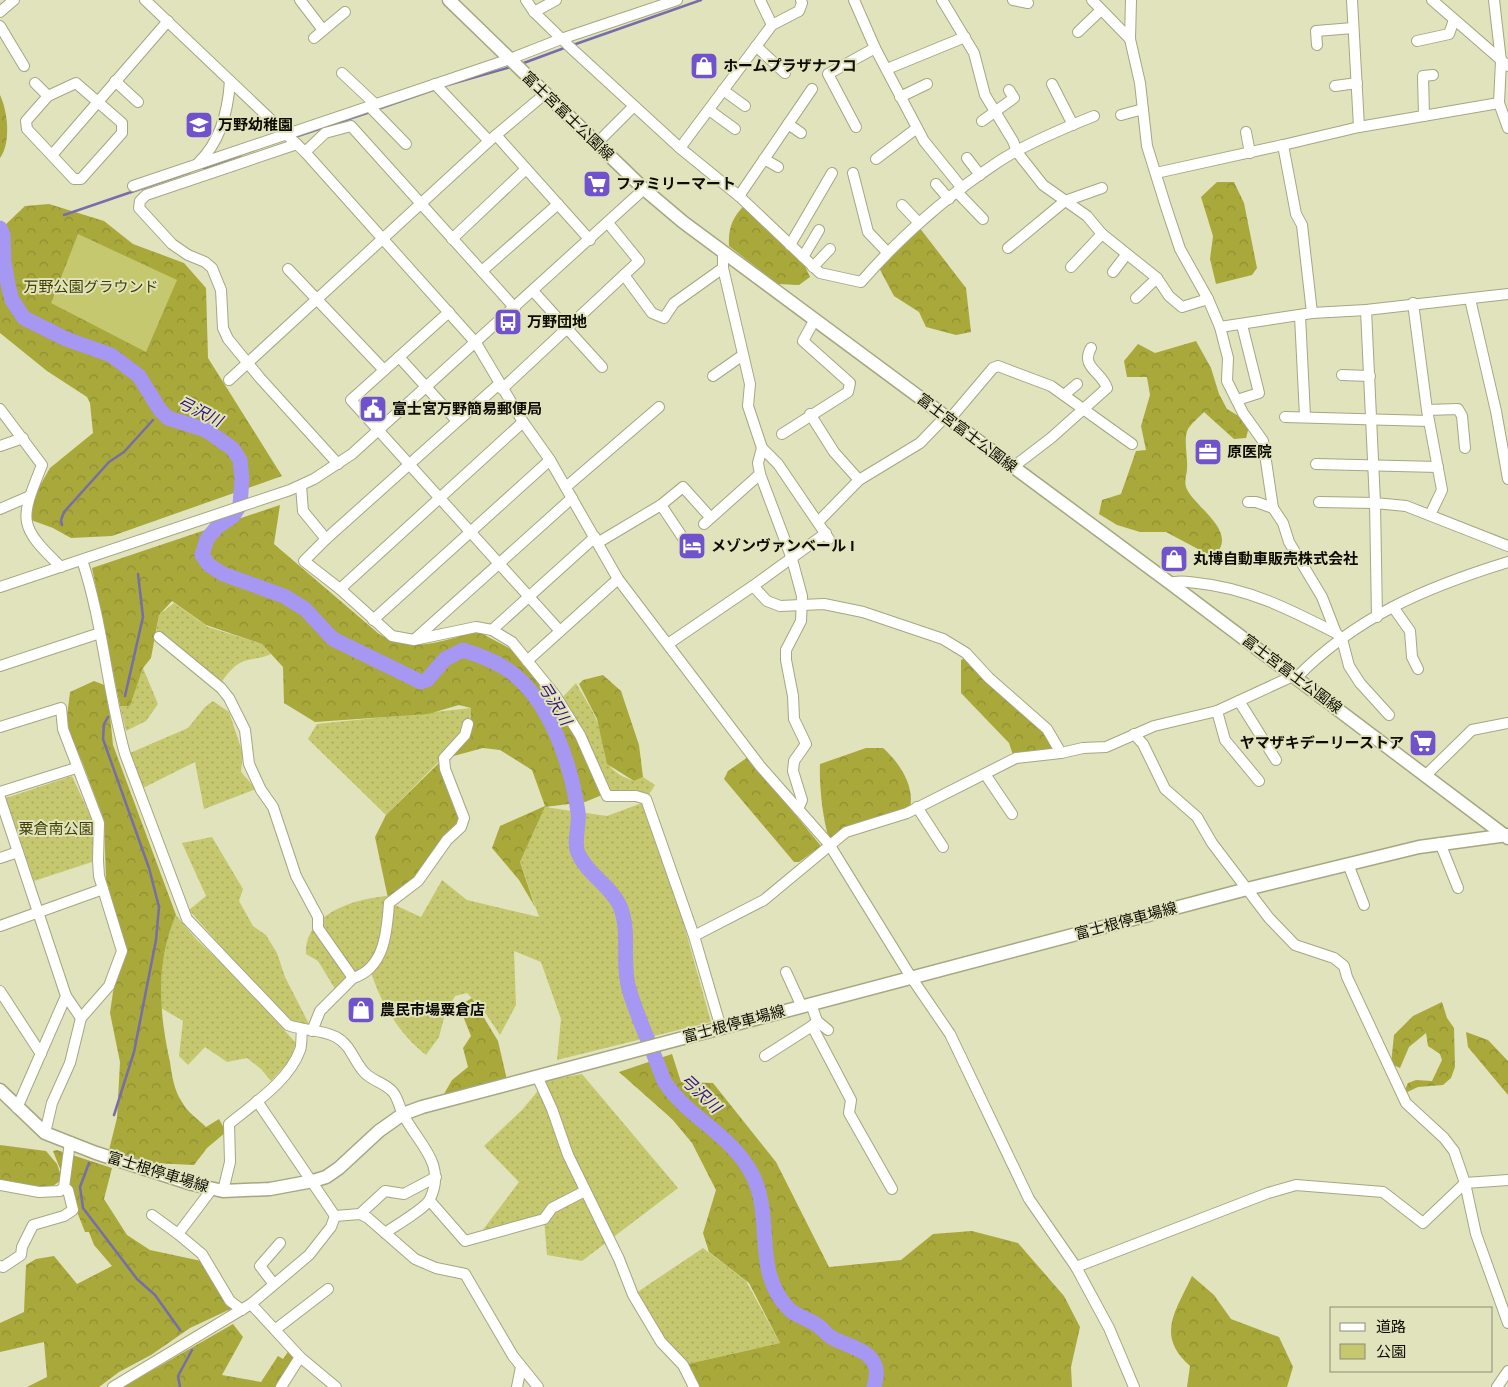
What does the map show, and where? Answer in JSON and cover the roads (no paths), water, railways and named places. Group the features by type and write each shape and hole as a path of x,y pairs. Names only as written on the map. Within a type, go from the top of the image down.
{"main road":[{"name":"富士宮富士公園線","path":"449,0 644,190 683,222 1170,583 1507,836"},
{"name":"富士根停車場線","path":"0,1090 45,1133 179,1180 217,1190 270,1189 313,1181 326,1176 339,1168 379,1131 403,1114 422,1106 1247,889 1440,843 1507,836"}],"street":[{"path":"145,0 288,134 476,343 500,386 550,460 618,579 760,766 829,844 911,977 950,1034 964,1059 1029,1199 1076,1267 1109,1328 1134,1387"},
{"path":"300,0 323,30"},
{"path":"526,0 534,12 634,106 680,148 739,196 820,273 861,282 887,252 918,222 980,174 999,161 1094,116"},
{"path":"534,12 556,0"},
{"path":"133,186 288,134 373,108 436,84 514,63 561,38 677,0"},
{"path":"760,0 772,25"},
{"path":"680,148 772,25 799,11 802,3 801,0"},
{"path":"854,0 875,48 916,128 956,193 983,218"},
{"path":"942,0 974,53 985,95 994,113 1013,141 1017,152 1043,185 1087,216 1102,234 1157,278 1169,296 1182,307 1208,299"},
{"path":"1013,0 1028,3"},
{"path":"1092,0 1130,39"},
{"path":"1131,0 1130,39 1140,83 1148,146 1180,249 1208,299 1220,327 1228,358 1227,381 1243,413 1263,440 1273,508 1283,523 1289,542 1322,598 1339,636 1348,666 1360,683 1389,715"},
{"path":"1352,0 1359,127"},
{"path":"1432,0 1504,64"},
{"path":"1494,0 1504,64 1499,103 1508,128"},
{"path":"0,12 10,1"},
{"path":"1078,32 1101,10"},
{"path":"314,38 345,12"},
{"path":"52,155 168,20"},
{"path":"1417,41 1450,34 1454,20"},
{"path":"0,26 24,66"},
{"path":"1317,44 1316,31 1353,28"},
{"path":"887,70 965,37"},
{"path":"756,46 784,73"},
{"path":"856,127 828,74 875,48"},
{"path":"342,73 406,144"},
{"path":"1424,116 1423,76 1433,76"},
{"path":"115,81 138,102"},
{"path":"196,165 215,144 220,130 230,81"},
{"path":"35,82 48,96"},
{"path":"76,82 122,123 122,133 81,180 74,179 27,129 26,121 48,96 76,82"},
{"path":"1335,86 1357,82"},
{"path":"436,84 526,170 590,240"},
{"path":"900,97 927,84"},
{"path":"1052,84 1073,125"},
{"path":"739,196 812,89"},
{"path":"723,90 746,106"},
{"path":"982,121 1014,98 1009,90"},
{"path":"229,380 492,138 546,94"},
{"path":"1156,173 1359,127 1499,103"},
{"path":"597,143 634,106"},
{"path":"1121,115 1142,109"},
{"path":"709,110 735,129"},
{"path":"788,124 801,133"},
{"path":"304,152 325,133 351,126 515,308"},
{"path":"876,159 916,128"},
{"path":"1246,132 1250,153"},
{"path":"296,144 146,196 140,201 139,208 179,250 205,262 217,276 221,290 223,328 228,339 247,363 338,464"},
{"path":"1283,145 1296,214 1302,225 1312,313"},
{"path":"966,158 980,174"},
{"path":"764,159 778,168"},
{"path":"196,165 202,176"},
{"path":"452,239 526,170"},
{"path":"790,245 832,173"},
{"path":"853,173 868,232 887,252"},
{"path":"936,184 956,193"},
{"path":"1008,248 1065,201 1102,188"},
{"path":"0,587 301,486 338,464 476,343 644,190"},
{"path":"482,271 558,204"},
{"path":"902,205 918,222"},
{"path":"608,223 639,260 567,328 457,421 304,561 340,589 392,636 414,640 463,628 476,627 492,630 512,642 555,695 580,735 606,796 636,796 646,800 694,936 721,1028"},
{"path":"803,257 819,230"},
{"path":"1071,267 1102,234"},
{"path":"813,267 830,249"},
{"path":"668,644 828,536 778,464 762,448 748,406 750,384 723,268 723,252"},
{"path":"1113,272 1126,255"},
{"path":"624,275 652,313 664,318 674,303 723,268"},
{"path":"288,269 384,370"},
{"path":"1136,298 1157,278"},
{"path":"533,291 602,368"},
{"path":"1220,327 1312,313 1366,310 1413,303 1508,294"},
{"path":"1470,299 1496,411 1508,479"},
{"path":"1413,303 1428,415 1442,490 1430,515"},
{"path":"1366,310 1374,465 1377,617"},
{"path":"449,312 351,400 439,497 468,532 560,631"},
{"path":"1300,316 1305,416"},
{"path":"782,434 810,414 848,392 850,383 803,340 815,319"},
{"path":"1237,400 1260,392 1242,325"},
{"path":"1012,467 1084,410 1107,388 1088,365 1088,353 1091,348"},
{"path":"713,376 744,355"},
{"path":"400,357 457,421"},
{"path":"819,521 859,480 920,443 947,418 993,368 998,366 1051,386 1132,444"},
{"path":"1342,374 1370,376"},
{"path":"1064,395 1077,384"},
{"path":"566,487 658,407"},
{"path":"0,409 42,465 30,496 24,519 37,544 61,567"},
{"path":"1285,417 1305,416 1372,420 1428,415 1458,409 1461,413 1465,448"},
{"path":"810,414 834,452 859,480"},
{"path":"340,589 523,422"},
{"path":"0,446 23,438"},
{"path":"762,448 758,463 760,474 792,559 803,604 801,621 786,650 794,719 806,744 794,761 793,771 802,800 798,809"},
{"path":"373,620 468,532 550,460"},
{"path":"1316,464 1438,467"},
{"path":"492,630 528,597 597,540 661,505 683,487 707,520 760,474"},
{"path":"301,486 303,511 326,539"},
{"path":"0,509 30,496"},
{"path":"414,640 572,498"},
{"path":"1248,502 1256,502 1273,508"},
{"path":"1319,502 1375,503 1406,506 1508,546"},
{"path":"661,505 685,541"},
{"path":"82,560 94,597 118,728 125,754 187,919 288,1025 335,1037 346,1044 363,1071 372,1079 384,1083 394,1093 403,1114 434,1162 436,1177 430,1201 385,1233"},
{"path":"694,936 764,900 829,844 846,832 907,813 1016,758 1061,753 1082,748 1106,747 1154,726 1217,711 1295,677 1339,636 1377,617 1408,598 1447,581 1508,562"},
{"path":"527,661 618,579"},
{"path":"1170,583 1176,581 1206,584 1244,591 1291,610 1339,636"},
{"path":"753,586 767,601 780,606 824,604 863,612 943,639 966,653 989,678 1047,729 1061,753"},
{"path":"1393,607 1410,631 1412,657 1418,669"},
{"path":"0,666 100,633"},
{"path":"159,637 177,650 188,663 221,688 229,698 245,730 249,764 261,790 273,807 296,876 318,917 318,928 353,978"},
{"path":"1239,701 1276,760"},
{"path":"0,728 61,708 63,729 76,768 99,823 98,860 103,890 122,951 109,986 81,1018 70,1063 52,1103 45,1133"},
{"path":"1217,711 1226,740 1259,781"},
{"path":"1426,775 1472,730 1508,723"},
{"path":"178,1234 217,1190 230,1162 229,1124 257,1101 289,1069 300,1050 307,1031 320,1011 353,978 370,969 380,955 387,932 389,903 418,881 447,840 460,827 464,818 445,769 444,758 465,735 468,724"},
{"path":"1134,734 1142,744 1165,789 1197,817 1212,843 1269,918 1295,945 1334,958 1344,966 1347,977 1406,1103 1444,1138 1454,1151 1466,1183 1476,1234 1508,1323"},
{"path":"0,792 76,768"},
{"path":"984,774 1012,814"},
{"path":"0,798 66,996 81,1018"},
{"path":"917,808 943,847"},
{"path":"1440,843 1458,888"},
{"path":"0,858 18,852"},
{"path":"1348,864 1364,906"},
{"path":"0,926 103,890"},
{"path":"786,972 806,1005 851,1100 849,1112 892,1189"},
{"path":"0,992 41,1054"},
{"path":"17,1108 66,996"},
{"path":"814,1023 828,1030"},
{"path":"765,1056 814,1023"},
{"path":"537,1076 552,1109 568,1156 619,1259 633,1295 662,1342 683,1365 694,1387"},
{"path":"257,1101 335,1216"},
{"path":"0,1185 39,1192 60,1191 64,1187 70,1142"},
{"path":"335,1216 360,1214 385,1191 404,1194 436,1177"},
{"path":"1076,1267 1268,1193 1296,1185 1384,1192 1423,1223 1466,1183 1508,1180"},
{"path":"0,1266 4,1267 21,1255 22,1246 33,1226 64,1216 73,1210 68,1190 64,1187"},
{"path":"430,1201 465,1242 544,1219 552,1208 585,1190"},
{"path":"152,1214 202,1254 230,1301 242,1310"},
{"path":"360,1214 415,1258 436,1268 464,1274 521,1366 538,1387"},
{"path":"114,1387 251,1304 273,1283 309,1255 331,1227 335,1216"},
{"path":"273,1283 260,1266 280,1244"},
{"path":"276,1329 328,1289"},
{"path":"251,1304 300,1357 336,1387"},
{"path":"281,1387 300,1357"},
{"path":"517,1387 521,1366"},
{"path":"1497,1387 1508,1371"}],"waterway":[{"path":"573,45 701,0"},
{"path":"521,64 567,47"},
{"path":"444,86 511,67"},
{"path":"378,109 436,89"},
{"path":"298,136 370,112"},
{"path":"204,168 241,155"},
{"path":"64,215 190,172"},
{"name":"弓沢川","path":"0,228 3,234 4,262 12,300 24,318 66,339 111,355 139,376 160,410 168,418 206,430 233,449 240,460 242,478 240,505 233,516 217,527 207,539 202,555 209,565 223,574 284,596 305,609 333,639 421,682 427,680 445,659 463,650 487,659 511,672 537,700 557,736 570,775 578,812 576,844 578,853 587,867 611,892 620,906 625,927 626,968 629,989 664,1081 684,1105 733,1148 752,1174 759,1191 762,1208 767,1262 771,1279 778,1295 790,1310 819,1326 831,1337 862,1351 872,1359 876,1368 874,1387"},
{"path":"62,525 61,520 64,512 109,462 124,452 153,420"},
{"path":"125,696 143,617 138,574"},
{"path":"108,717 104,724 103,739 149,868 159,907 156,940 134,1052 114,1115"},
{"path":"89,1163 80,1187 83,1208 137,1279 155,1295 180,1330"},
{"path":"180,1387 178,1376 192,1350"}],"place":[{"name":"ホームプラザナフコ","path":"704,66"},
{"name":"万野幼稚園","path":"199,125"},
{"name":"ファミリーマート","path":"597,184"},
{"name":"万野団地","path":"508,322"},
{"name":"富士宮万野簡易郵便局","path":"373,409"},
{"name":"原医院","path":"1208,452"},
{"name":"メゾンヴァンベール I","path":"692,546"},
{"name":"丸博自動車販売株式会社","path":"1174,559"},
{"name":"ヤマザキデーリーストア","path":"1423,743"},
{"name":"農民市場粟倉店","path":"361,1010"}],"park label":[{"name":"万野公園グラウンド","path":"91,287"},
{"name":"粟倉南公園","path":"56,829"}]}
